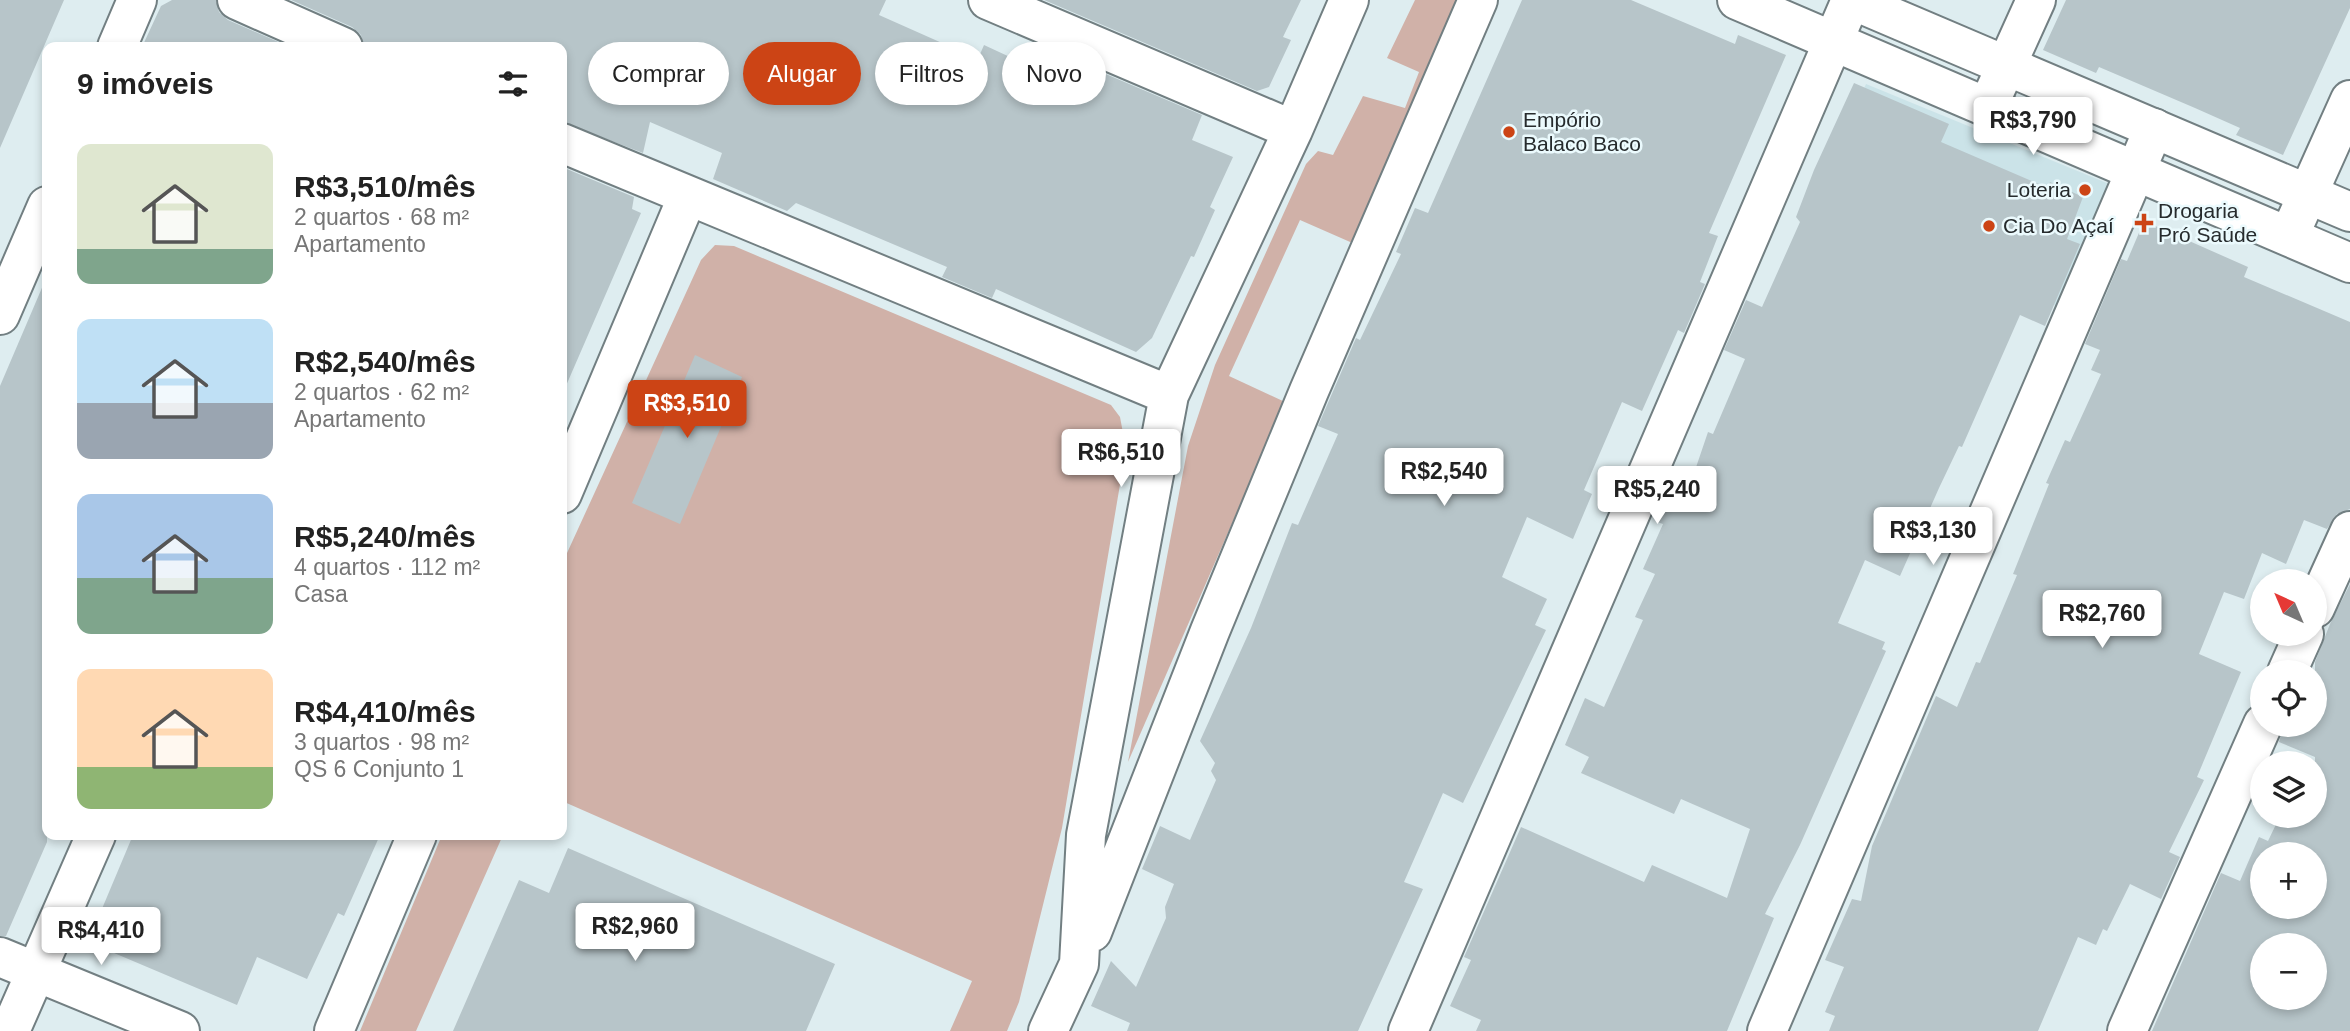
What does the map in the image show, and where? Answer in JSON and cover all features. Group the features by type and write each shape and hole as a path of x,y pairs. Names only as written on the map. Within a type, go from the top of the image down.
{"street":[{"path":"119,42 137,0"},
{"path":"237,0 332,42"},
{"path":"988,0 1293,130"},
{"path":"1079,964 1086,835 1169,395 1293,130 1349,0"},
{"path":"1048,1031 1079,964 1210,631 1478,0"},
{"path":"1737,0 2350,263"},
{"path":"1408,1031 1851,0 2350,212"},
{"path":"1988,106 2036,0"},
{"path":"2290,236 2350,100"},
{"path":"1767,1031 2154,128"},
{"path":"567,145 687,198 1169,395"},
{"path":"567,482 687,198"},
{"path":"0,315 42,218"},
{"path":"2328,579 2350,531"},
{"path":"2127,1031 2257,737"},
{"path":"10,1031 94,840"},
{"path":"334,1031 415,840"},
{"path":"0,957 180,1031"}],"shaded area":[{"path":"1415,0 1462,0 1357,245 1300,220 1229,376 1285,402 1128,762 1188,446 1215,365 1306,164 1318,151 1333,155 1363,96 1405,108 1419,72 1387,58"},
{"path":"1866,84 2114,186 2063,309 1815,203"},
{"path":"715,245 734,246 1111,405 1120,417 1126,449 1062,828 1019,1002 1007,1031 950,1031 972,981 567,803 567,553 701,260"},
{"path":"440,840 501,840 416,1031 360,1031"}],"building":[{"path":"0,0 64,0 46,42 42,42 42,51 0,148"},
{"path":"172,0 216,0 219,12 228,20 279,42 144,42 161,6"},
{"path":"291,0 886,0 879,15 940,42 875,42 875,105 988,105 988,47 1002,53 1002,105 1106,105 1106,74 1202,115 1192,140 1233,157 1210,207 1215,210 1194,257 1191,256 1152,338 1136,352 996,289 992,298 942,277 947,267 796,203 787,211 713,179 722,153 650,122 643,153 567,124 567,42 363,42 361,35 352,27"},
{"path":"1044,0 1301,0 1283,37 1291,40 1269,87 1257,91"},
{"path":"1522,0 1631,0 1735,44 1738,35 1786,55 1709,233 1718,236 1700,282 1705,284 1684,333 1678,330 1642,411 1622,402 1584,490 1592,494 1573,539 1527,517 1502,577 1547,599 1535,625 1546,630 1463,803 1443,793 1404,882 1423,889 1358,1031 1127,1031 1130,1023 1091,1006 1111,961 1136,987 1166,918 1165,907 1174,884 1142,869 1160,826 1190,840 1216,780 1211,771 1215,763 1200,741 1251,628 1292,523 1298,525 1338,434 1318,426 1356,338 1360,340 1401,254 1396,252 1415,208 1428,213"},
{"path":"2066,0 2350,0 2350,8 2283,155 2236,135 2240,128 2195,108 2099,67 2096,73 2043,50"},
{"path":"1854,83 1949,124 1941,142 2048,188 2050,182 2083,197 2067,239 2080,244 2045,326 2020,315 1962,447 1959,446 1900,576 1865,560 1838,623 1885,642 1882,649 1886,651 1800,845 1765,914 1774,918 1727,1031 1476,1031 1481,1020 1450,1006 1471,960 1464,957 1521,827 1644,882 1652,865 1727,898 1750,829 1681,799 1674,814 1581,773 1589,757 1565,745 1585,698 1604,707 1643,620 1635,617 1655,574 1643,569 1663,524 1657,522 1675,480 1690,485 1708,432 1713,434 1745,359 1724,350 1746,300 1762,307 1800,222 1796,217 1814,170"},
{"path":"567,169 634,197 632,209 641,213 567,383"},
{"path":"2144,221 2248,267 2244,277 2350,322 2350,509 2337,514 2327,529 2304,520 2286,564 2262,553 2256,569 2250,569 2250,584 2244,599 2224,592 2199,654 2241,672 2197,777 2204,780 2169,852 2180,857 2161,899 2130,884 2107,931 2103,929 2096,945 2078,937 2038,1031 1829,1031 1835,1016 1825,1012 1844,967 1825,960 1852,899 1861,901 1872,846 1936,696 1957,707 1976,662 1980,663 2017,575 2013,574 2049,484 2046,483 2065,440 2070,442 2101,374 2091,370 2100,350 2085,344 2121,259 2127,261"},
{"path":"42,288 42,840 47,842 6,936 0,936 0,386"},
{"path":"695,355 742,377 680,524 632,503"},
{"path":"2350,584 2350,1031 2152,1031 2221,873 2240,881 2250,858 2250,919 2327,919 2327,842 2257,842 2259,837 2268,841 2274,828 2327,828 2327,751 2301,751 2279,742 2280,737 2327,737 2327,660 2316,660 2321,646 2328,646 2328,629"},
{"path":"131,840 378,840 344,916 338,913 307,979 257,957 237,1005 88,942"},
{"path":"568,848 835,964 806,1031 453,1031 519,880 549,893"}],"place":[{"name":"Empório Balaco Baco","path":"1509,132"},
{"name":"Loteria","path":"2085,190"},
{"name":"Drogaria Pró Saúde","path":"2144,223"},
{"name":"Cia Do Açaí","path":"1989,226"}]}
